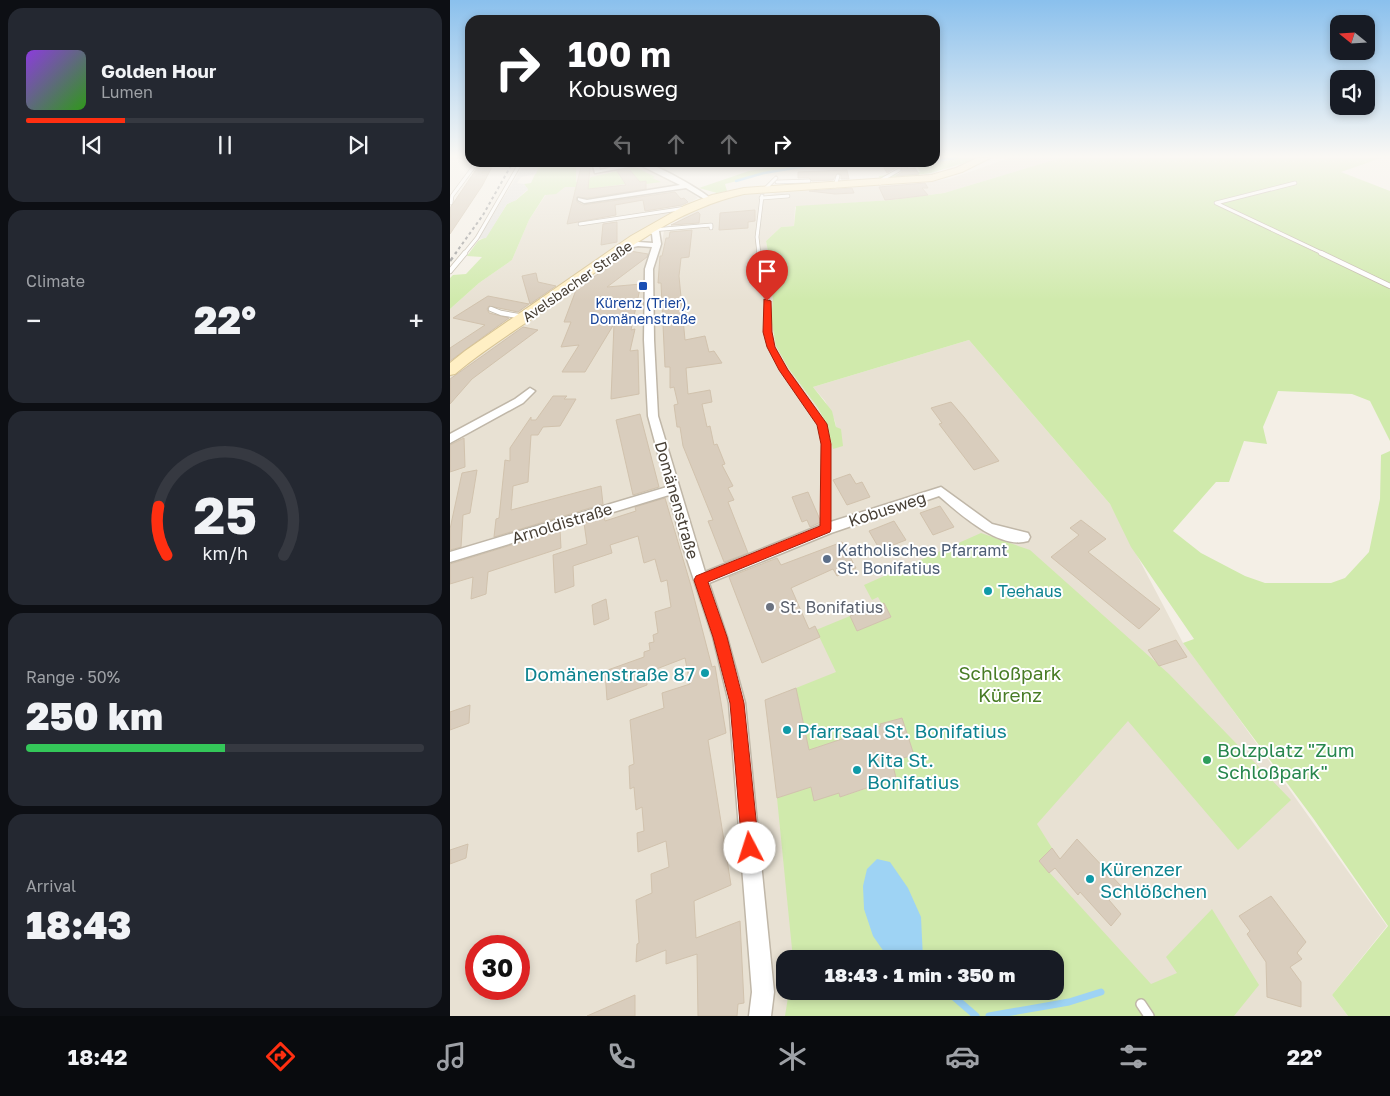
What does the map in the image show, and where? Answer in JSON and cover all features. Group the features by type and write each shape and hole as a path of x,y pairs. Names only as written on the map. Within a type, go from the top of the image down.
{"main road":[{"name":"Avelsbacher Straße","path":"450,371 465,358 625,247 692,205"}],"street":[{"name":"Domänenstraße","path":"650,230 649,236 653,247 649,276 652,416 720,637 737,703 763,992 760,1016"},
{"path":"625,247 638,244 653,247"},
{"path":"450,439 519,401 530,391"},
{"name":"Arnoldistraße","path":"450,557 674,489"},
{"name":"Kobusweg","path":"701,580 826,529 941,491 985,527 1005,536 1023,537"}],"lane":[{"path":"450,271 477,238 496,205"},
{"name":"Kobusweg","path":"764,205 757,237 760,268 767,301 768,332 771,347 784,370 822,424 826,444 826,529"},
{"path":"1221,205 1390,286"},
{"path":"580,224 686,208"},
{"path":"650,230 711,225 711,228"},
{"path":"490,309 525,317"},
{"path":"1141,1004 1149,1016"}],"shaded area":[{"path":"499,205 506,205 486,238 478,239"},
{"path":"539,205 685,205 638,232 450,367 450,309 479,283 512,260 529,220"},
{"path":"705,205 817,205 795,207 794,226 781,227 766,241 770,262 766,271 773,299 772,332 789,369 818,408 826,423 831,444 836,427 835,421 825,401 813,387 969,340 1110,504 1183,643 1387,926 1332,995 1348,1016 450,1016 450,376 474,356 565,297 626,252 636,247 661,247 664,231 696,208"}],"green space":[{"path":"506,205 538,205 529,220 512,260 479,283 450,309 450,278 453,275 466,274 482,257 467,256 478,241 486,237"},
{"path":"1218,205 1390,288 1390,441 1370,401 1352,394 1278,391 1263,427 1267,444 1244,441 1229,482 1216,482 1173,531 1201,553 1245,576 1265,583 1331,583 1345,578 1369,552 1380,499 1381,455 1390,451 1390,1016 1348,1016 1332,995 1388,926 1313,818 1183,643 1194,639 1131,547 1110,504 969,340 813,387 832,411 836,427 841,429 843,446 833,449 826,423 818,408 789,369 776,346 771,319 773,299 766,271 770,262 766,241 781,227 794,226 796,206"},
{"path":"1220,205 1390,205 1390,285"},
{"name":"Schloßpark Kürenz","path":"981,533 1030,550 1169,674 1291,800 1238,850 1128,721 1037,824 1052,848 1039,861 1151,984 1177,973 1166,957 1212,909 1259,985 1234,1016 785,1016 788,1000 1064,1000 1064,950 792,950 777,798 811,787 839,793 840,797 896,779 892,761 914,755 902,718 881,724 883,729 872,729 850,736 851,739 840,740 817,747 811,759 796,688 836,672 816,630 850,616 857,631 891,617 884,603 882,604 878,597 872,600 864,585"}],"water":[{"path":"877,859 890,862 908,888 921,917 923,950 883,950 873,936 864,909 863,886 867,869"}],"building":[{"path":"452,205 469,205 450,234 450,208"},
{"path":"572,205 615,205 616,215 567,224"},
{"path":"644,205 679,205 645,211"},
{"path":"755,210 755,221 748,222 748,228 719,230 720,213"},
{"path":"698,212 700,214 699,223 671,225"},
{"path":"617,222 617,242 601,245 603,224"},
{"path":"692,230 689,257 681,258 679,276 685,340 705,336 709,352 714,351 722,363 686,368 688,394 710,390 712,402 702,404 707,427 710,426 714,445 717,444 725,464 722,465 733,486 728,488 734,500 728,502 748,553 724,562 708,521 713,520 683,446 680,427 677,427 674,405 678,404 674,387 670,388 670,367 665,367 661,283 658,283 660,256 662,256 666,238 669,238 670,232"},
{"path":"630,251 648,254 647,257 607,287 641,284 631,330 635,329 630,351 638,350 639,394 611,399 614,324 585,372 562,372 579,345 561,347 571,322 564,322 576,290"},
{"path":"536,273 538,282 556,286 530,304 522,276"},
{"path":"488,296 529,304 518,312 489,306 487,309 489,313 509,318 450,361 450,348 485,325 453,318"},
{"path":"523,327 538,330 472,379 450,404 450,379"},
{"path":"553,396 567,396 564,399 576,399 560,426 543,427 538,435 531,435 528,482 513,486 511,510 601,486 603,504 494,537 496,519 499,518 505,460 510,461 510,448 531,417 531,420 536,420"},
{"path":"951,402 999,461 974,470 939,424 942,423 931,408"},
{"path":"640,414 659,487 633,495 616,420"},
{"path":"464,438 465,467 450,472 450,445"},
{"path":"477,470 470,513 463,515 461,547 450,550 450,529 462,473"},
{"path":"850,474 856,484 862,482 870,497 847,505 833,480"},
{"path":"808,492 821,522 810,527 807,520 802,522 792,497"},
{"path":"665,498 712,667 715,666 726,733 708,740 731,885 694,901 696,938 740,921 744,1003 738,1004 737,1016 698,1016 697,954 666,964 666,950 636,962 637,944 639,943 636,900 652,893 651,874 669,867 666,841 638,852 637,833 644,831 642,807 636,810 634,787 630,789 629,766 634,764 630,720 664,708 662,693 690,684 685,658 646,673 647,685 607,700 605,671 644,657 644,652 650,650 649,643 654,642 653,635 658,633 655,612 671,607 667,580 661,582 655,559 644,563 638,536 610,545 612,553 573,566 574,586 555,593 553,555 587,544 584,523 604,517 605,521 636,511 635,507"},
{"path":"940,506 954,527 933,535 920,513"},
{"path":"1081,520 1106,539 1088,552 1160,609 1139,629 1051,557 1079,535 1070,528"},
{"path":"894,521 906,540 880,550 869,531"},
{"path":"560,530 561,548 488,572 486,594 471,599 473,577 450,584 450,564"},
{"name":"St. Bonifatius","path":"842,542 856,568 837,576 833,569 791,588 809,629 815,626 820,637 762,663 729,577 777,558 781,565"},
{"path":"606,599 609,619 594,625 592,605"},
{"path":"884,603 891,617 857,631 850,616"},
{"path":"1176,640 1187,657 1159,666 1148,650"},
{"path":"796,688 809,750 902,718 914,755 892,761 896,778 840,797 839,793 814,801 811,787 777,798 765,700"},
{"path":"470,705 469,723 450,730 450,712"},
{"name":"Kürenzer Schlößchen","path":"1077,839 1121,886 1109,900 1121,914 1111,926 1080,892 1078,895 1055,868 1049,873 1039,861 1052,848 1060,859"},
{"path":"468,844 466,858 450,864 450,850"},
{"path":"1271,896 1306,942 1297,953 1302,959 1290,967 1301,982 1301,1007 1267,997 1266,962 1247,934 1250,931 1239,916"},
{"path":"635,995 635,1016 587,1016"}],"waterway":[{"path":"989,1016 1069,1002 1101,992"},
{"path":"957,1000 976,1016"}],"railway":[{"path":"455,254 488,205"},
{"path":"450,261 456,253"}],"place":[{"name":"Kürenz (Trier), Domänenstraße","path":"643,286"},
{"name":"Katholisches Pfarramt St. Bonifatius","path":"827,559"},
{"name":"Teehaus","path":"988,591"},
{"name":"St. Bonifatius","path":"770,607"},
{"name":"Domänenstraße 87","path":"705,673"},
{"name":"Pfarrsaal St. Bonifatius","path":"787,730"},
{"name":"Bolzplatz \"Zum Schloßpark\"","path":"1207,760"},
{"name":"Kita St. Bonifatius","path":"857,770"},
{"name":"Kürenzer Schlößchen","path":"1090,879"}],"route":[{"path":"750,848 737,703 720,637 701,580 826,529 826,444 822,424 784,370 771,347 768,332 767,301"}]}
